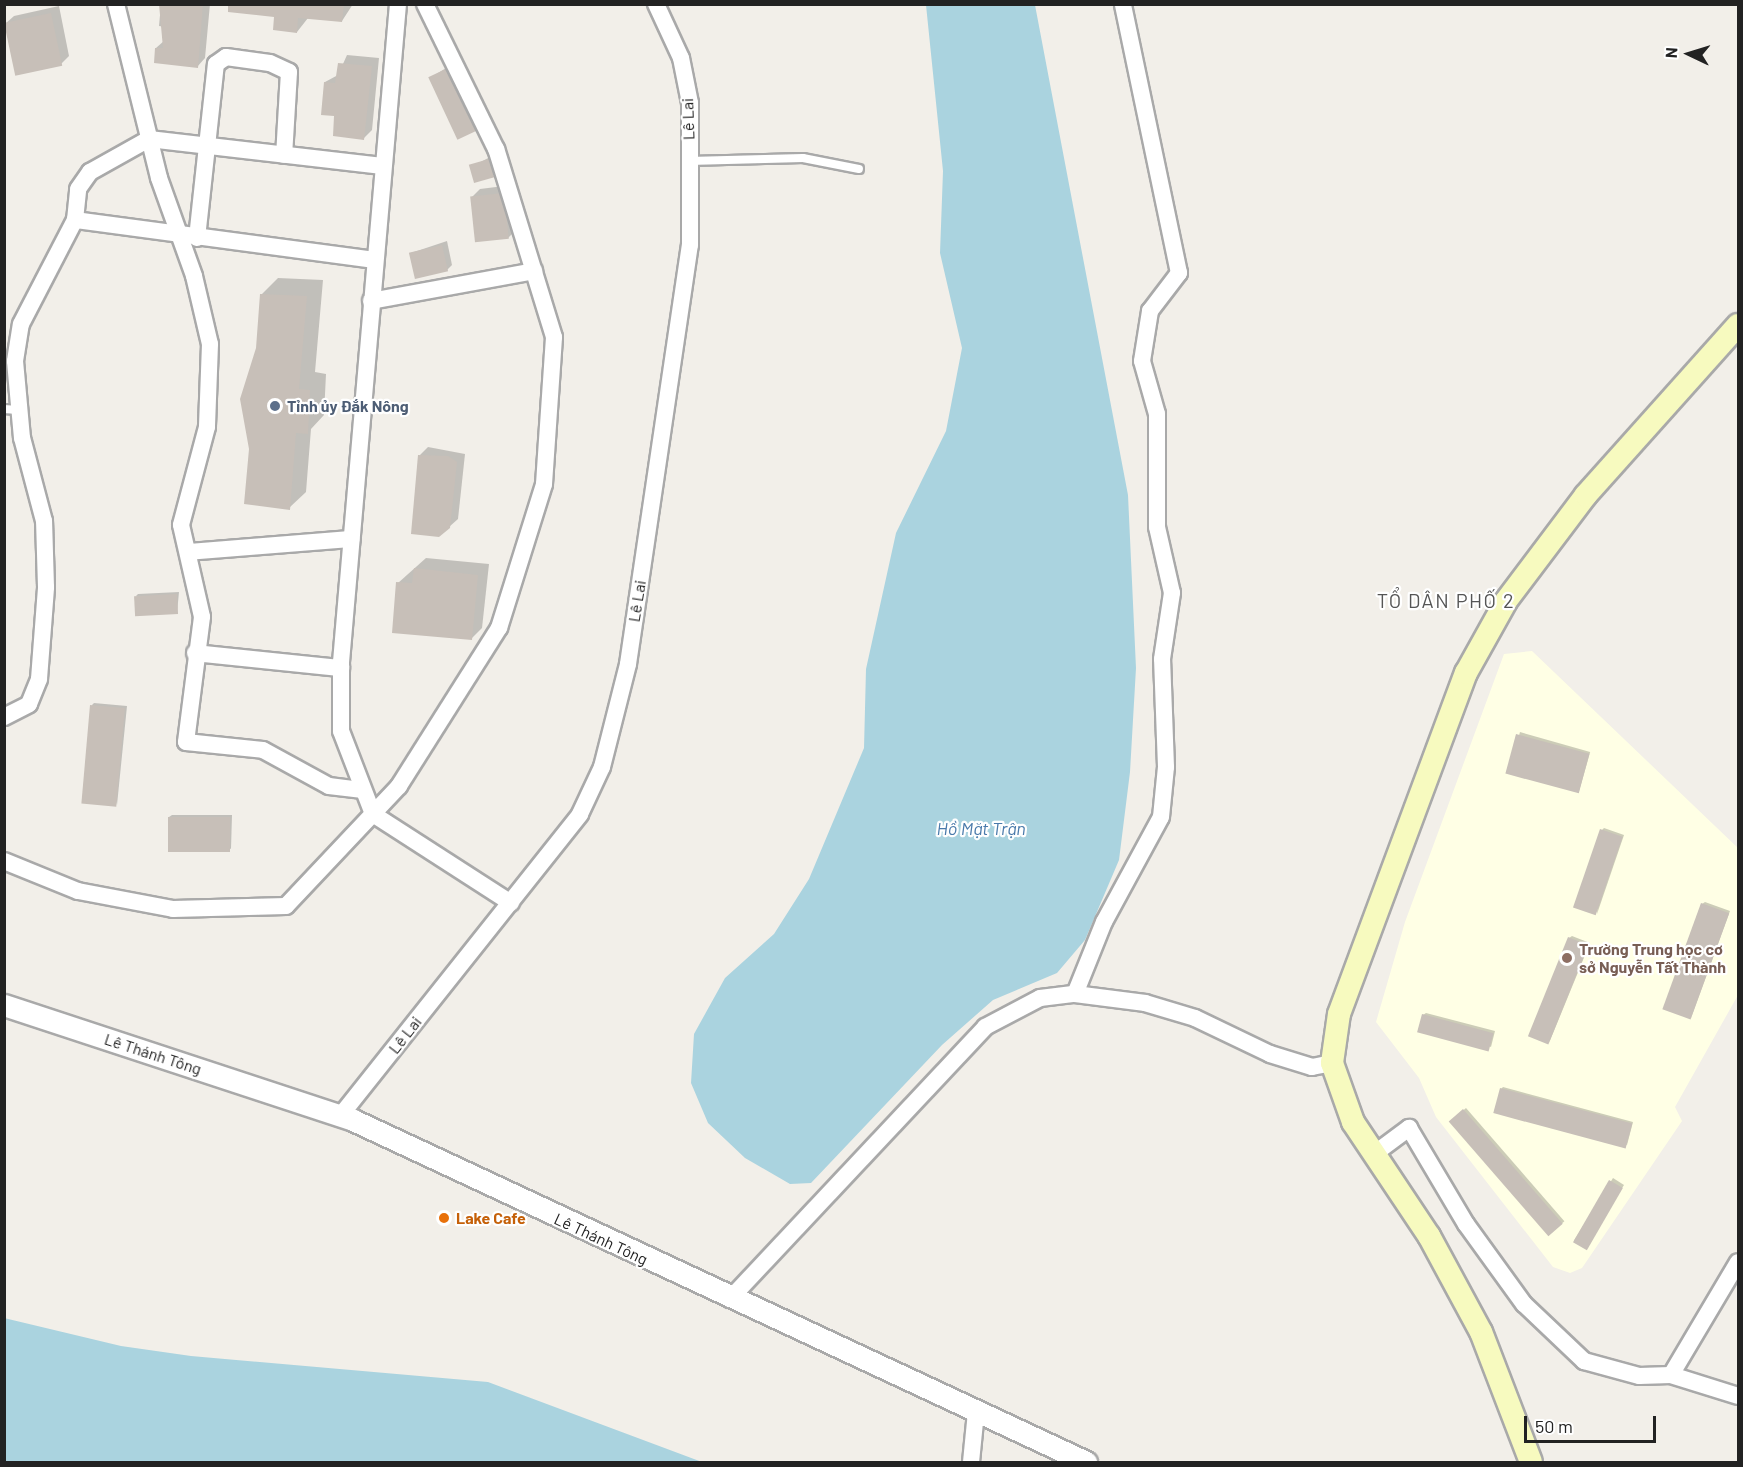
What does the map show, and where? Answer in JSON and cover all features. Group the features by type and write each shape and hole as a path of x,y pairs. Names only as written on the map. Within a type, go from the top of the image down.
{"main road":[{"path":"1532,1462 1481,1332 1429,1236 1353,1122 1332,1063 1339,1014 1472,663 1506,601 1586,495 1738,324"}],"street":[{"path":"116,4 149,139 177,236 194,276 210,344 207,428 181,525 202,617 195,653 186,742 263,750 329,786 361,790"},
{"path":"398,4 351,538 341,668 340,731 361,790 373,814 511,903"},
{"path":"4,861 78,891 173,909 277,909 293,902 399,786 499,628 538,506 556,367 554,337 496,149 425,4"},
{"name":"Lê Lai","path":"342,1115 580,814 602,767 628,664 690,245 688,92 681,58 656,4"},
{"path":"1075,994 1104,922 1161,817 1166,767 1162,659 1172,593 1156,527 1157,414 1142,361 1150,311 1179,273 1123,4"},
{"path":"197,238 204,145 216,64 226,57 270,63 289,72 284,155"},
{"path":"4,717 29,704 37,686 46,587 44,521 11,410 10,361 21,324 75,220 78,189 90,172 149,139 382,166"},
{"path":"75,220 177,236 374,260"},
{"path":"371,301 534,271"},
{"path":"188,552 351,538"},
{"path":"195,653 341,668"},
{"path":"730,1299 984,1027 1040,999 1075,994 1195,1018 1270,1054 1312,1067 1332,1063"},
{"name":"Lê Thánh Tông","path":"4,1005 342,1115 730,1299 1086,1462"},
{"path":"1374,1154 1409,1128 1466,1224 1524,1304 1584,1361 1639,1376 1671,1375 1738,1396"},
{"path":"1671,1375 1738,1262"},
{"path":"971,1462 976,1412"}],"lane":[{"path":"689,161 803,158 858,169"}],"shaded area":[{"name":"Trường Trung học cơ sở Nguyễn Tất Thành","path":"1532,651 1738,848 1738,995 1675,1107 1682,1121 1582,1268 1570,1273 1553,1267 1436,1117 1419,1078 1376,1022 1405,922 1504,654"}],"water":[{"name":"Hồ Mặt Trận","path":"926,5 1035,5 1128,495 1136,668 1130,772 1119,860 1085,940 1057,973 993,1000 942,1045 811,1183 790,1184 745,1158 708,1123 691,1083 694,1034 725,978 774,934 809,879 864,748 866,669 896,533 946,431 962,348 940,253 943,171"},
{"path":"4,1318 121,1346 191,1356 488,1382 702,1462 5,1462"}],"building":[{"path":"159,4 203,4 198,68 154,63 155,48 163,48"},
{"path":"228,4 344,4 342,22 298,18 297,33 273,30 274,17 228,12"},
{"path":"51,13 62,66 15,76 4,23"},
{"path":"338,63 372,66 364,140 333,136 334,116 321,115 324,82 335,83"},
{"path":"450,67 479,130 457,140 428,77"},
{"path":"489,159 494,177 474,183 469,165"},
{"path":"504,193 509,239 475,242 470,197"},
{"path":"442,245 448,271 415,279 409,253"},
{"name":"Tỉnh ủy Đắk Nông","path":"260,294 307,296 299,389 310,390 308,434 296,433 290,510 244,504 249,449 240,399 256,348"},
{"path":"418,455 448,456 457,462 450,528 439,537 411,534"},
{"path":"414,568 478,575 472,640 392,633 396,582 412,583"},
{"path":"177,594 178,614 135,616 134,596"},
{"path":"90,705 125,708 116,807 81,804"},
{"path":"1516,734 1589,754 1579,793 1505,774"},
{"path":"168,817 230,817 230,852 168,852"},
{"path":"1600,829 1623,837 1596,915 1573,907"},
{"path":"1701,903 1729,913 1691,1019 1662,1009"},
{"path":"1568,937 1588,945 1548,1044 1528,1036"},
{"path":"1422,1014 1493,1033 1489,1052 1417,1032"},
{"path":"1500,1088 1632,1123 1626,1149 1493,1113"},
{"path":"1463,1109 1563,1224 1548,1236 1449,1121"},
{"path":"1609,1180 1623,1188 1587,1250 1573,1242"}],"place":[{"name":"Tỉnh ủy Đắk Nông","path":"275,406"},
{"name":"Trường Trung học cơ sở Nguyễn Tất Thành","path":"1567,958"},
{"name":"Lake Cafe","path":"444,1218"}],"district":[{"name":"TỔ DÂN PHỐ 2","path":"1446,600"}]}
